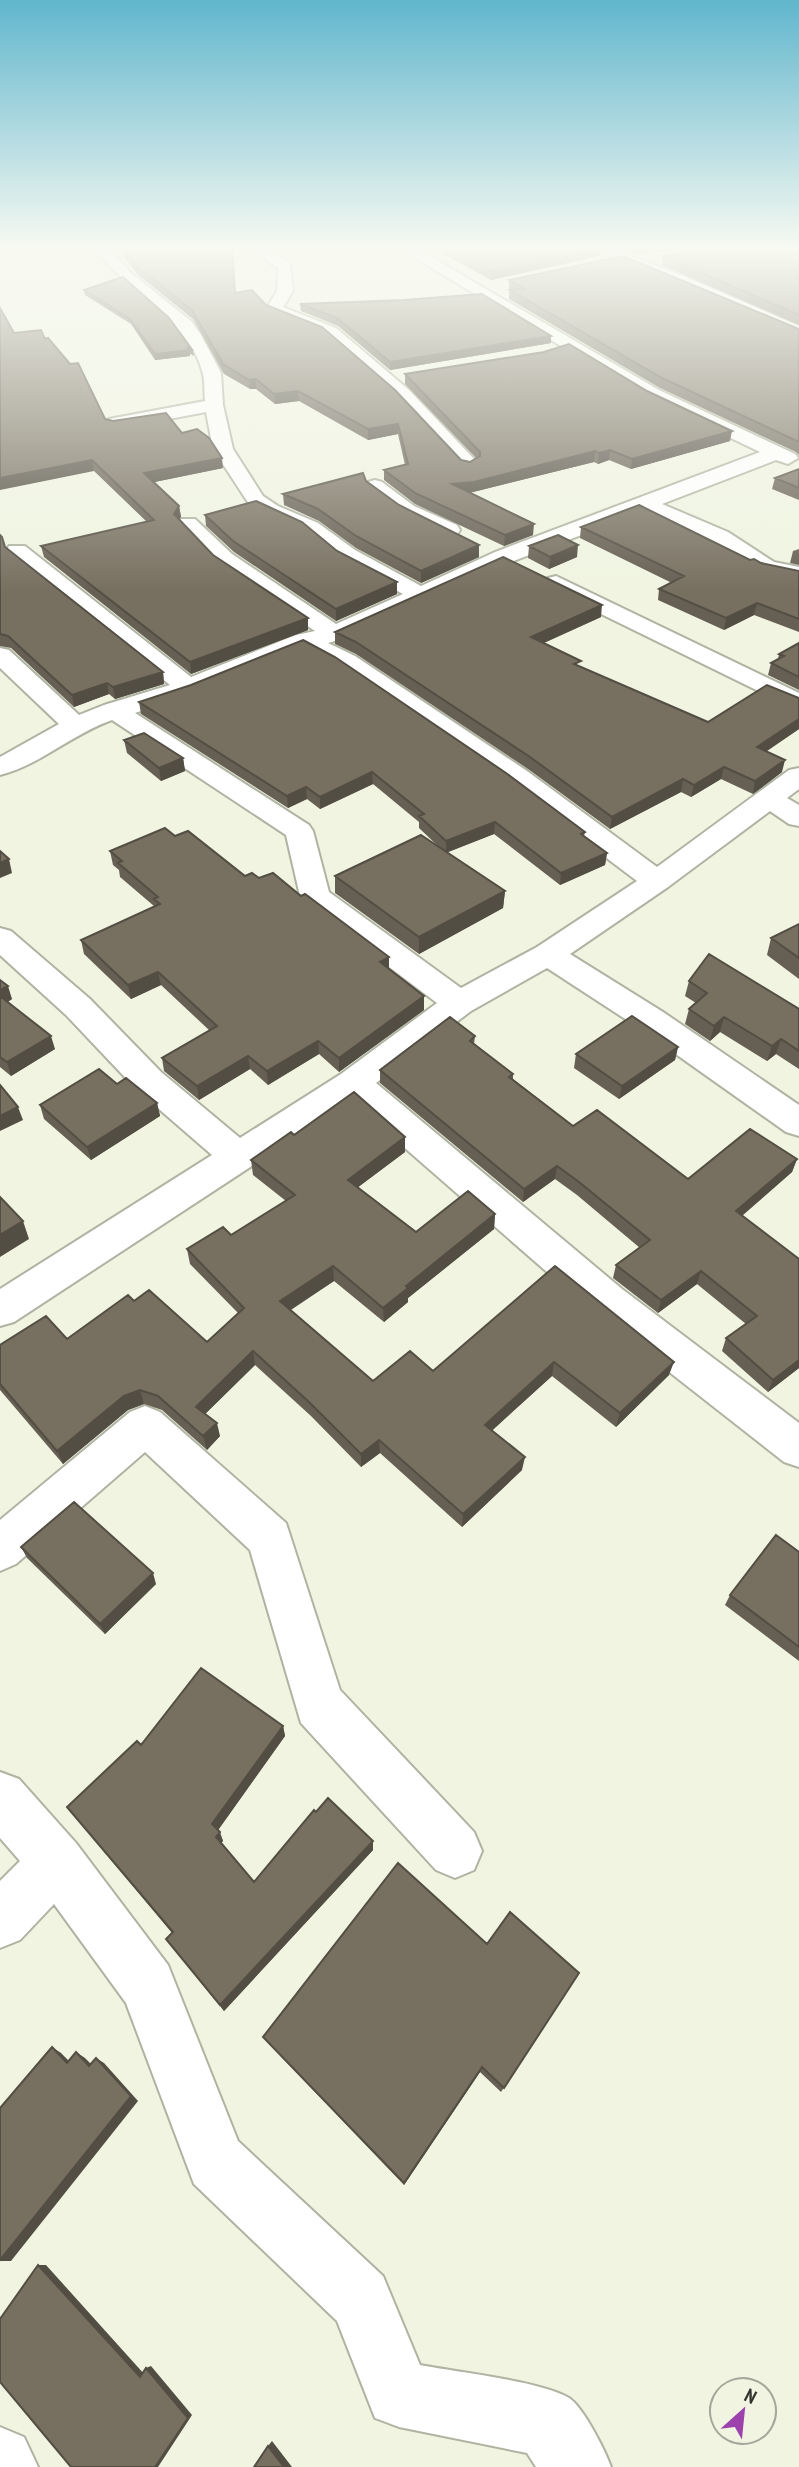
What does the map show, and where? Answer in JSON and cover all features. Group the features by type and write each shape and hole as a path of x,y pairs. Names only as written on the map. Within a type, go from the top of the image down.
{"street":[{"path":"206,362 212,373 214,405 223,449 256,500 271,510 311,527 346,555 420,594"},
{"path":"366,362 403,394 468,464"},
{"path":"597,362 677,407 799,463"},
{"path":"386,379 408,376"},
{"path":"114,424 214,405"},
{"path":"0,766 18,760 76,726 113,710 161,698 304,640 334,634 503,556 776,453"},
{"path":"375,486 407,510 799,703"},
{"path":"646,504 720,537 767,567 799,573"},
{"path":"188,523 224,559 334,634"},
{"path":"16,551 188,687"},
{"path":"304,640 346,661 517,777 657,881"},
{"path":"0,655 76,726"},
{"path":"113,710 299,831 315,896 459,1003"},
{"path":"0,1310 353,1083 459,1003 548,954 657,881 799,776"},
{"path":"769,798 799,818"},
{"path":"0,938 78,1007 149,1082 238,1157"},
{"path":"548,954 651,1020 799,1123"},
{"path":"353,1083 608,1301 799,1448"},
{"path":"0,1549 145,1425 270,1538 319,1704 455,1851"},
{"path":"0,1798 57,1862 148,1985 216,2162 360,2299 399,2394 547,2423 577,2467"},
{"path":"0,1920 57,1862"},
{"path":"0,2461 4,2467"}],"building":[{"path":"0,362 78,363 105,419 113,421 166,413 182,433 197,429 209,438 222,458 144,473 179,506 174,514 213,555 308,618 190,662 41,546 154,520 92,460 0,478"},
{"path":"222,362 363,362 395,390 461,460 470,462 480,456 480,452 405,374 480,362 599,362 647,391 732,431 632,459 610,450 599,453 595,451 474,482 452,484 534,524 505,535 415,493 384,470 408,464 398,424 368,429 298,391 274,394 256,379 249,380"},
{"path":"635,362 799,362 799,442 662,378"},
{"path":"799,469 799,488 775,478"},
{"path":"363,473 366,481 399,505 479,545 421,571 356,536 318,509 283,494"},
{"path":"256,501 302,522 337,551 397,582 336,609 233,541 205,515"},
{"path":"639,505 750,560 799,571 799,619 757,603 726,618 659,589 684,576 581,527"},
{"path":"0,535 5,547 163,672 113,687 107,683 72,695 8,636 0,634"},
{"path":"558,535 578,545 550,557 529,546"},
{"path":"503,557 602,605 531,637 581,661 574,664 708,722 767,685 799,698 799,719 757,747 785,760 755,781 724,767 694,785 683,779 612,817 530,757 356,642 335,632"},
{"path":"303,640 335,657 506,773 585,832 581,834 607,853 561,873 495,822 446,841 419,816 424,814 372,772 320,797 306,787 287,796 139,702 191,685"},
{"path":"799,643 799,677 771,663 784,656 779,654"},
{"path":"144,733 183,758 159,768 124,740"},
{"path":"165,828 175,836 188,831 245,876 252,873 259,878 273,873 301,896 305,894 389,957 380,962 424,996 339,1058 318,1041 267,1071 248,1056 197,1086 162,1058 217,1026 158,972 128,985 81,940 160,904 154,899 158,897 118,863 122,861 110,851"},
{"path":"421,835 505,891 419,937 335,876"},
{"path":"0,851 9,859 0,863"},
{"path":"799,924 799,958 771,938"},
{"path":"709,954 799,1009 799,1051 781,1039 772,1046 724,1017 714,1026 689,1009 707,993 689,981"},
{"path":"0,980 8,986 0,990"},
{"path":"0,996 51,1036 7,1062 0,1057"},
{"path":"632,1016 678,1047 622,1086 576,1054"},
{"path":"450,1017 475,1036 470,1041 513,1074 509,1077 573,1126 597,1110 688,1179 750,1129 797,1159 736,1211 799,1259 799,1360 773,1380 726,1338 757,1316 701,1271 661,1300 616,1265 650,1240 557,1166 524,1189 380,1070"},
{"path":"99,1069 117,1084 126,1078 157,1103 87,1147 40,1105"},
{"path":"0,1085 18,1107 0,1116"},
{"path":"354,1092 405,1137 348,1180 416,1232 468,1191 495,1214 383,1308 333,1266 280,1301 373,1381 410,1351 433,1371 555,1266 674,1362 620,1413 554,1362 485,1425 525,1457 463,1514 379,1440 361,1454 253,1351 196,1407 217,1423 203,1436 158,1396 140,1390 124,1396 57,1451 0,1384 0,1345 46,1316 67,1339 128,1295 134,1301 149,1290 207,1342 244,1308 187,1249 223,1227 231,1235 295,1195 251,1160 291,1132 294,1135"},
{"path":"0,1197 23,1221 0,1235"},
{"path":"74,1502 153,1573 100,1624 21,1547"},
{"path":"776,1535 799,1552 799,1647 730,1595"},
{"path":"201,1668 283,1726 212,1824 220,1832 216,1837 254,1882 314,1810 316,1812 328,1798 373,1841 220,2005 166,1939 173,1932 67,1807 137,1741 141,1745"},
{"path":"398,1863 487,1944 510,1912 579,1973 504,2088 482,2067 404,2183 263,2037"},
{"path":"52,2047 67,2063 76,2052 89,2066 96,2058 131,2096 0,2260 0,2108"},
{"path":"38,2265 140,2377 146,2368 188,2418 155,2467 71,2467 0,2382 0,2319"},
{"path":"268,2446 284,2467 254,2467"}]}
